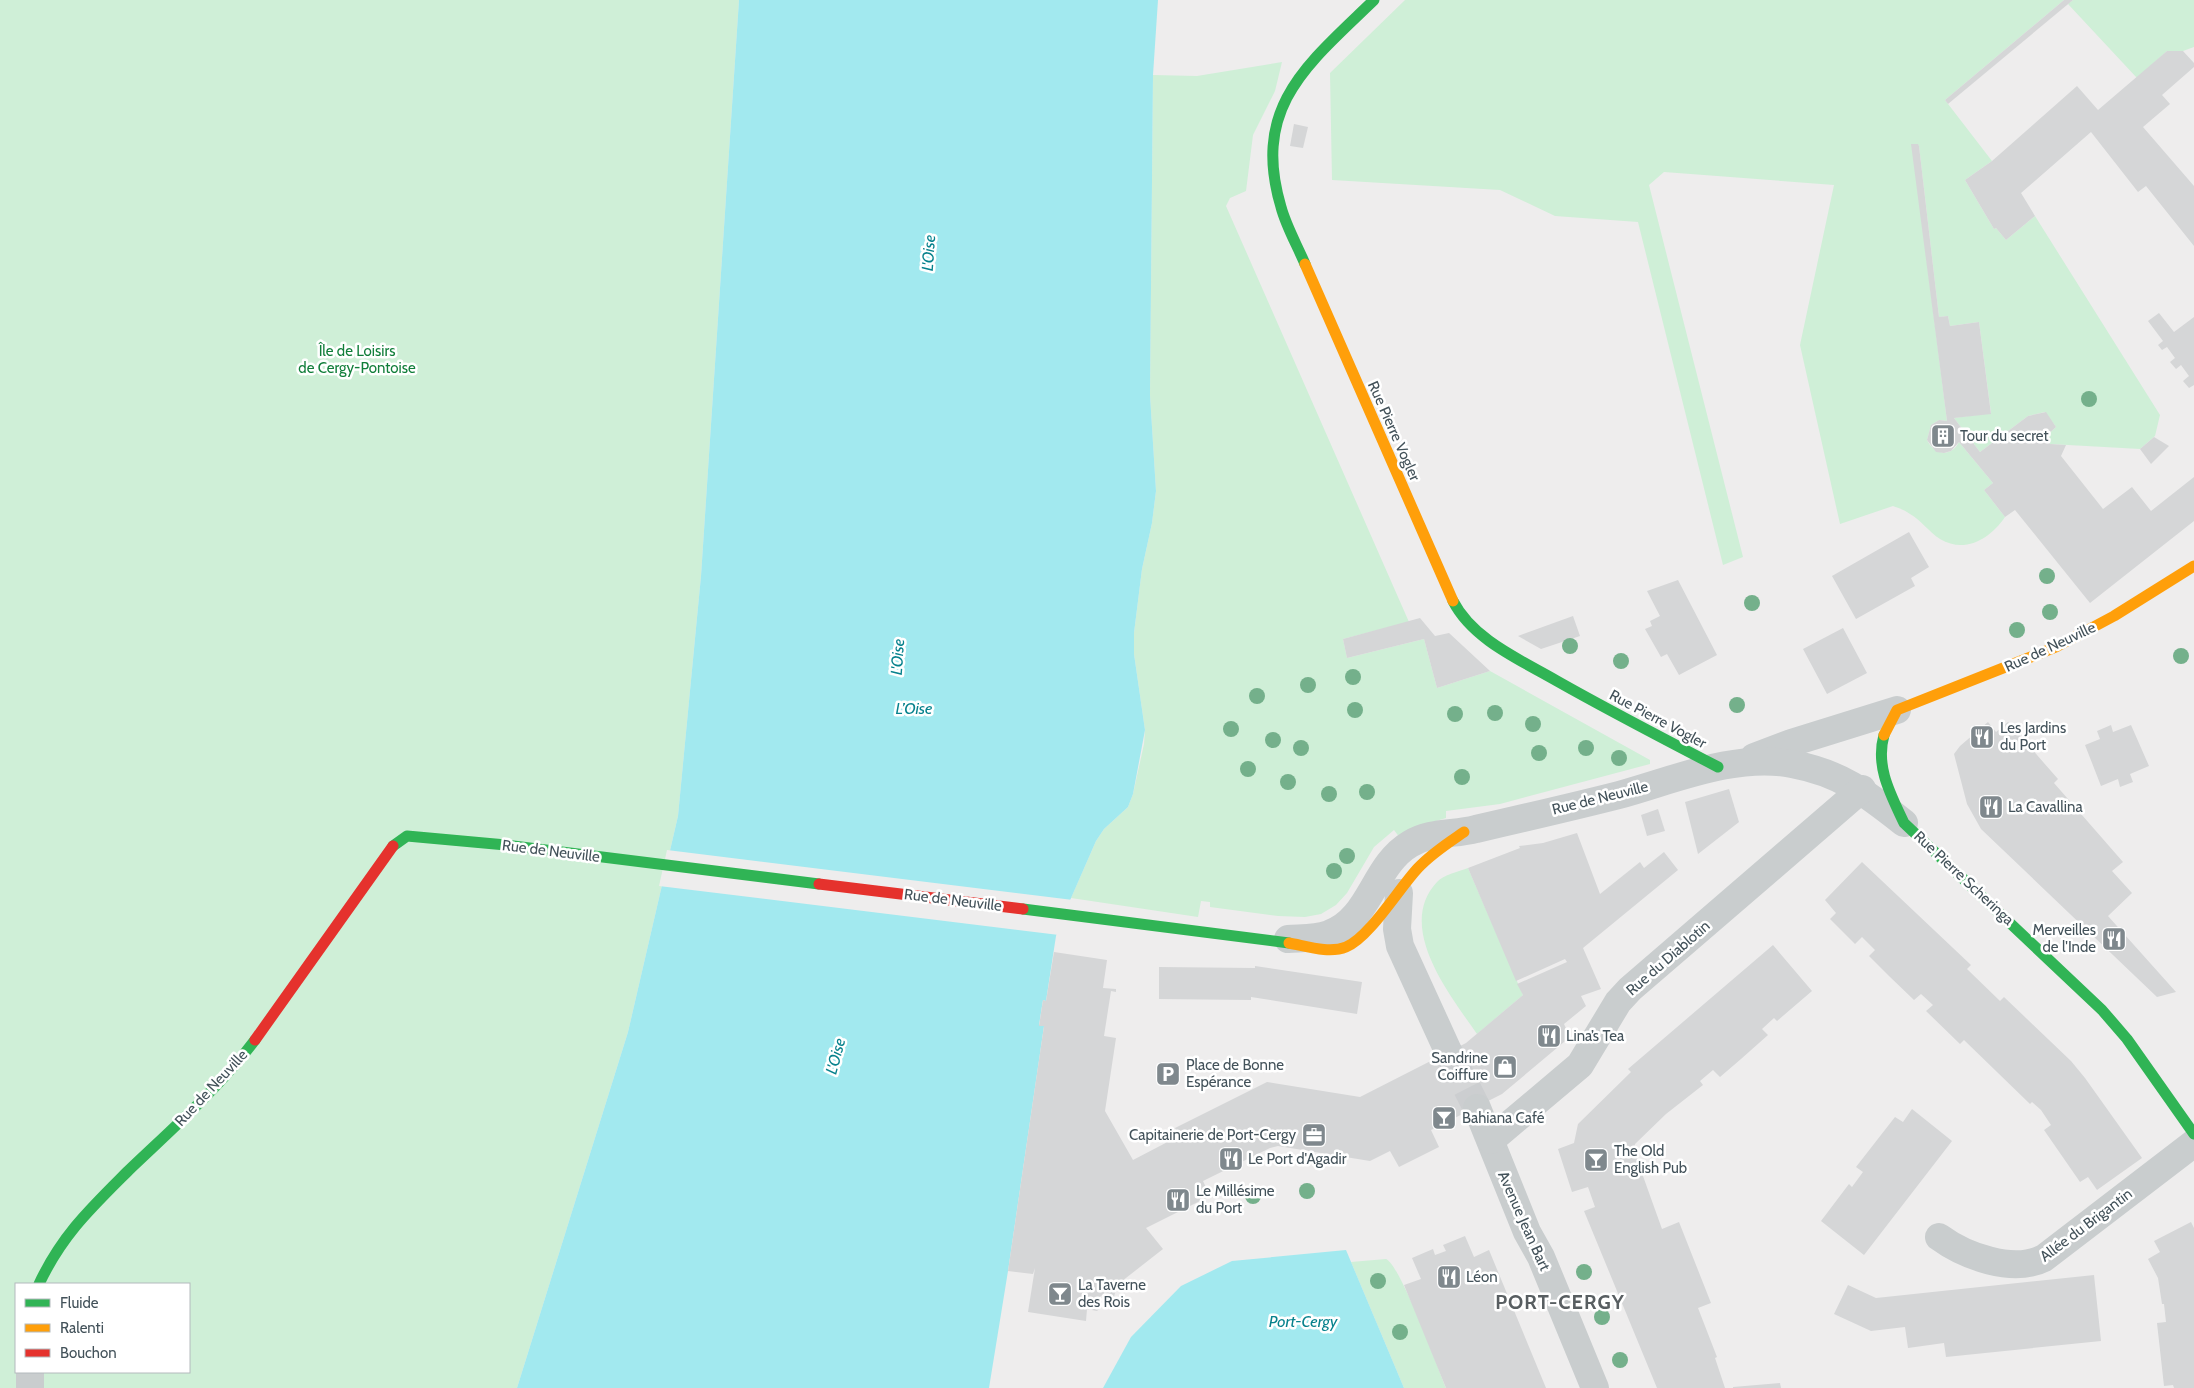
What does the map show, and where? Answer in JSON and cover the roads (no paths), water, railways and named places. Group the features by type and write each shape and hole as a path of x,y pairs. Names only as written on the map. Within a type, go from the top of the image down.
{"street":[{"name":"Rue Pierre Vogler","path":"1374,0 1304,68 1285,101 1277,120 1272,135 1271,164 1281,209 1442,580 1458,610 1484,637 1583,696 1727,766"},
{"name":"Rue de Neuville","path":"1274,941 1322,936 1340,928 1350,921 1364,904 1388,862 1402,849 1422,838 1464,832 1727,766 1791,743 1897,710 2056,647 2114,616 2194,566"},
{"path":"1897,710 1883,734 1880,762 1887,784 1904,822"},
{"name":"Rue de Neuville","path":"1727,766 1754,762 1792,763 1834,775 1862,789"},
{"name":"Rue Pierre Scheringa","path":"1862,789 1904,822 2102,1010 2126,1039 2194,1134"},
{"name":"Rue du Diablotin","path":"1491,1140 1580,1065 1618,1002 1630,989 1862,789"},
{"name":"Rue de Neuville","path":"39,1283 51,1258 84,1215 221,1082 249,1048 278,1011 395,844 407,836 506,845 1107,919 1274,941 1321,950 1332,950 1354,943 1367,932 1419,867 1437,850 1464,832"},
{"path":"1398,893 1396,929 1400,946 1448,1051"},
{"name":"Avenue Jean Bart","path":"1477,1108 1527,1232 1540,1257 1595,1388"},
{"name":"Allée du Brigantin","path":"1939,1237 1960,1251 1970,1255 1998,1262 2032,1264 2044,1258 2194,1143"},
{"path":"30,1373 30,1388"}],"water":[{"name":"L’Oise","path":"739,0 1158,0 1153,75 1150,395 1156,491 1152,523 1142,569 1134,633 1134,654 1145,730 1133,794 1128,807 1104,829 1096,841 1056,936 1046,1001 1043,1000 1039,1025 1044,1026 989,1388 517,1388 628,1032 678,816 701,576"},
{"name":"Port-Cergy","path":"1346,1250 1404,1388 1103,1388 1131,1337 1181,1286 1232,1261"}],"tunnel":[{"path":"1448,1051 1477,1108"}],"place":[{"name":"Tour du secret","path":"1943,436"},
{"name":"Les Jardins du Port","path":"1982,737"},
{"name":"La Cavallina","path":"1991,807"},
{"name":"Merveilles de l'Inde","path":"2114,939"},
{"name":"Lina’s Tea","path":"1549,1036"},
{"name":"Sandrine Coiffure","path":"1505,1067"},
{"name":"Place de Bonne Espérance","path":"1168,1074"},
{"name":"Bahiana Café","path":"1444,1118"},
{"name":"Capitainerie de Port-Cergy","path":"1314,1135"},
{"name":"Le Port d'Agadir","path":"1231,1159"},
{"name":"The Old English Pub","path":"1596,1160"},
{"name":"Le Millésime du Port","path":"1178,1200"},
{"name":"Léon","path":"1449,1277"},
{"name":"La Taverne des Rois","path":"1060,1294"}],"district":[{"name":"PORT-CERGY","path":"1560,1302"}],"water label":[{"name":"L'Oise","path":"928,253"},
{"name":"L'Oise","path":"897,657"},
{"name":"L'Oise","path":"835,1056"}],"park label":[{"name":"Île de Loisirs de Cergy-Pontoise","path":"357,360"}]}
